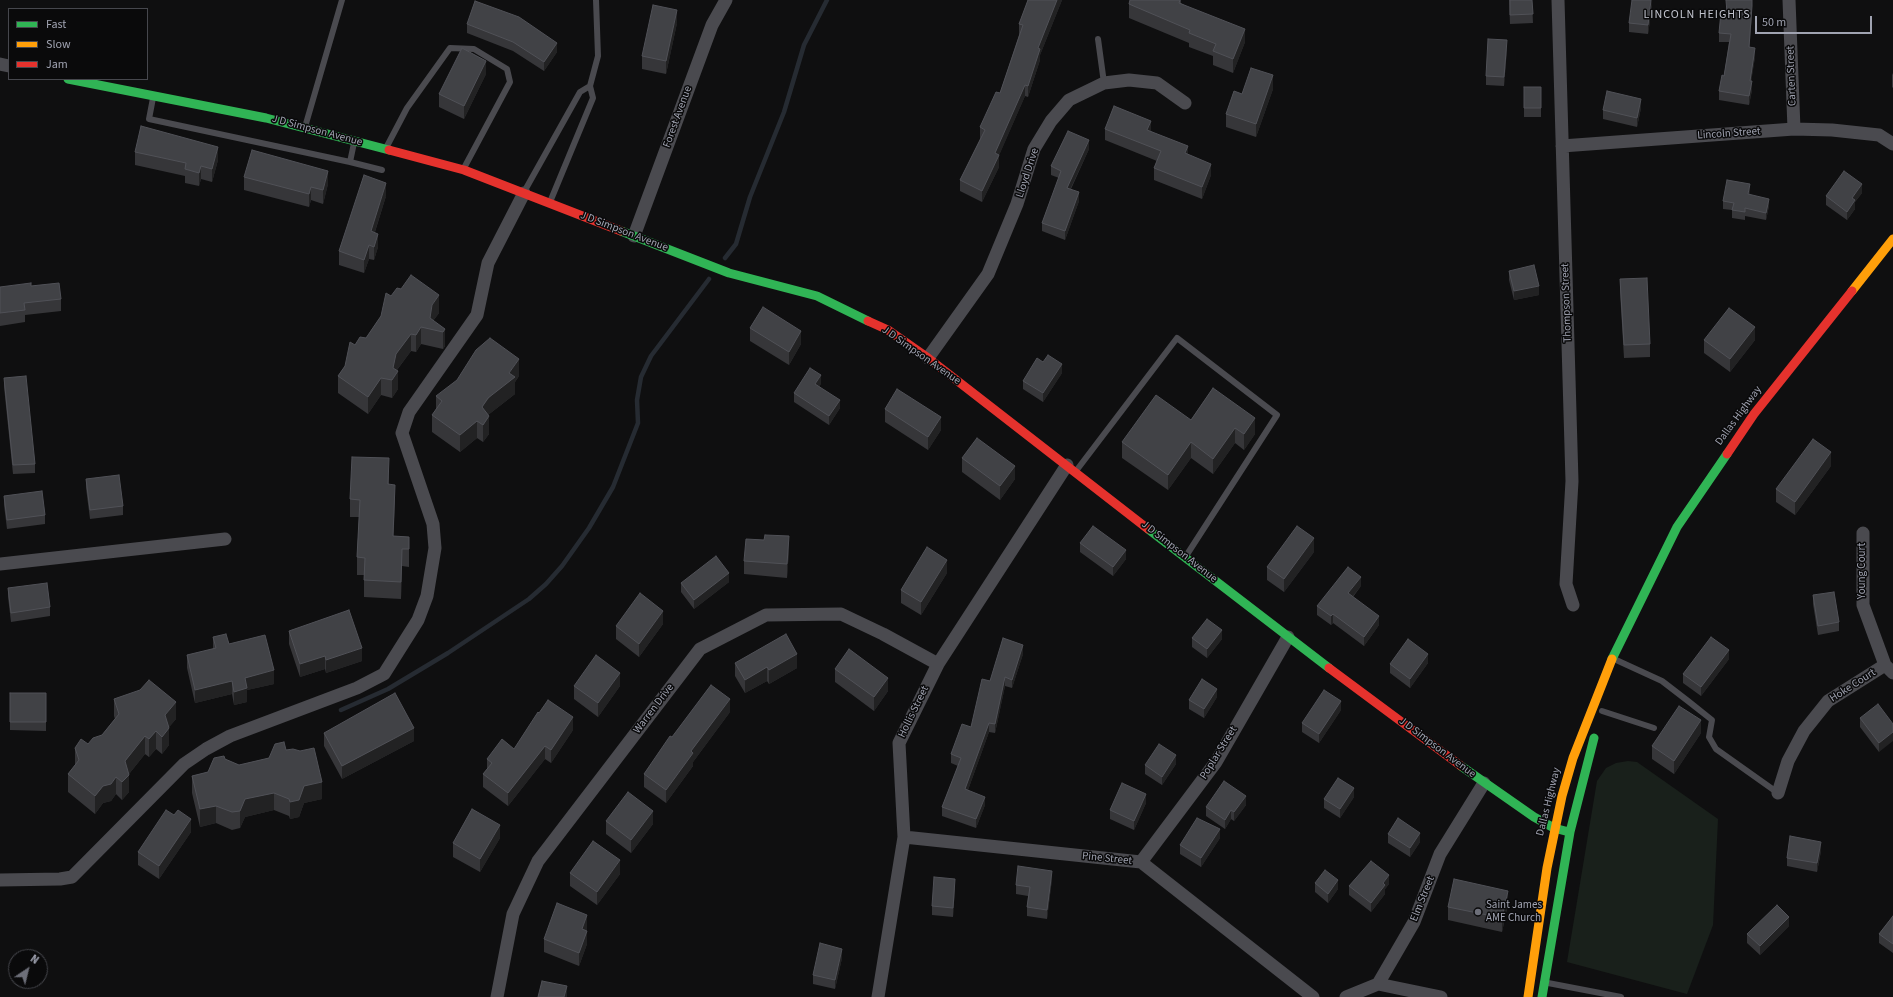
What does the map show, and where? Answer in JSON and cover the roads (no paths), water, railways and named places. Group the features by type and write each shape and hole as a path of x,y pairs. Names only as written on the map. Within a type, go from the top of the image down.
{"street":[{"name":"Forest Avenue","path":"634,236 712,25 726,0"},
{"name":"Thompson Street","path":"1558,0 1572,481 1566,584 1573,605"},
{"name":"Carten Street","path":"1789,0 1794,129"},
{"name":"J D Simpson Avenue","path":"73,80 266,118 464,170 729,273 817,296 888,330 928,358 1071,468 1288,638 1484,784 1534,817 1554,828 1570,832"},
{"name":"Lloyd Drive","path":"928,358 988,274 1018,204 1034,149 1051,121 1069,100 1104,83 1129,80 1157,83 1185,103"},
{"name":"Lincoln Street","path":"1562,146 1794,129 1832,130 1879,135 1893,144"},
{"path":"0,880 60,879 72,876 184,764 206,749 230,736 357,688 384,674 418,620 427,596 435,548 433,524 402,433 409,412 477,315 488,263 524,193"},
{"name":"Dallas Highway","path":"1542,997 1570,832 1597,726 1616,660 1630,624 1677,527 1754,414 1893,240"},
{"name":"Hollis Street","path":"878,997 904,837 899,743 938,664 1071,468"},
{"name":"Young Court","path":"1863,534 1863,605 1889,669"},
{"path":"0,564 225,539"},
{"name":"Warren Drive","path":"497,997 513,914 538,861 700,649 766,614 841,614 883,634 938,664"},
{"name":"Poplar Street","path":"1141,862 1216,762 1288,638"},
{"name":"Dallas Highway","path":"1528,997 1554,828 1573,758 1605,672 1616,660"},
{"name":"Hoke Court","path":"1778,793 1788,761 1804,731 1828,701 1889,669"},
{"name":"Elm Street","path":"1378,984 1414,922 1440,854 1484,784"},
{"name":"Pine Street","path":"904,837 1141,862 1313,997"},
{"path":"1346,997 1378,984 1441,997"}],"lane":[{"path":"304,128 342,0"},
{"path":"550,203 593,98 590,86 598,56 596,0"},
{"path":"1098,39 1104,83"},
{"path":"385,149 407,108 450,48 474,49 507,69 510,82 464,170"},
{"path":"524,193 580,92 590,86"},
{"path":"153,96 148,119 382,170"},
{"path":"350,162 354,141"},
{"path":"1071,468 1176,338 1277,415 1186,558"},
{"path":"1616,660 1662,682 1712,720 1709,736 1716,749 1778,793"},
{"path":"1602,711 1654,728"},
{"path":"1544,983 1621,997"}],"waterway":[{"path":"725,258 736,244 750,197 784,112 804,45 827,0"},
{"path":"341,710 388,689 448,653 529,599 546,584 562,566 589,528 613,487 638,423 637,400 641,377 651,356 709,279"}],"place":[{"name":"Saint James AME Church","path":"1478,912"}],"district":[{"name":"LINCOLN HEIGHTS","path":"1697,15"}]}
